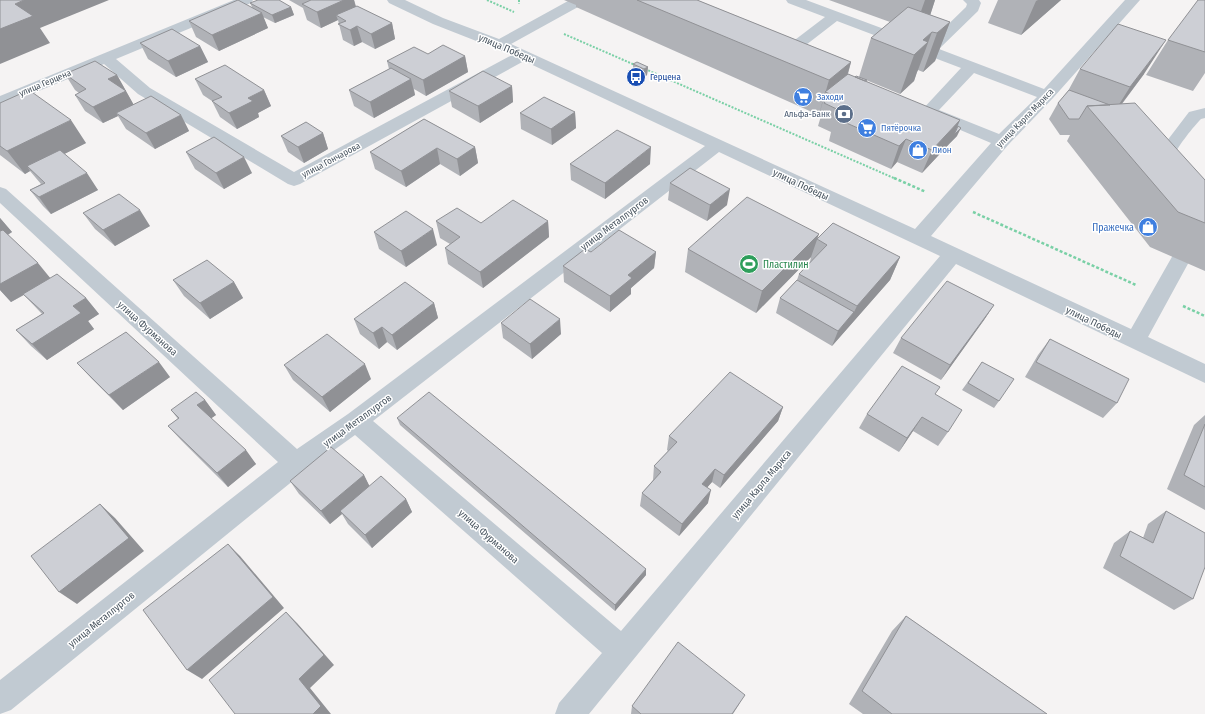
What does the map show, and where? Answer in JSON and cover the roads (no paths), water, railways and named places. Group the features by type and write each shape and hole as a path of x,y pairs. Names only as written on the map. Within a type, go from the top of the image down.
{"street":[{"name":"улица Герцена","path":"0,102 246,0"},
{"name":"улица Победы","path":"394,0 438,21 500,44 524,55 953,254 1135,342 1205,374"},
{"path":"793,0 1047,95"},
{"path":"929,51 973,8 974,4 970,0"},
{"name":"улица Карла Маркса","path":"918,238 1002,141 1047,95 1133,0"},
{"path":"500,44 573,4"},
{"path":"802,58 780,50 834,16"},
{"name":"улица Гончарова","path":"105,58 144,91 294,180 524,55"},
{"path":"971,66 922,108 1002,141"},
{"path":"1205,114 1195,115 1166,154 1165,160 1175,181 1205,211"},
{"name":"улица Металлургов","path":"0,699 296,463 356,421 717,145"},
{"name":"улица Фурманова","path":"0,193 296,463"},
{"name":"улица Карла Маркса","path":"570,714 953,254"},
{"path":"1135,342 1180,260"},
{"name":"улица Фурманова","path":"356,421 622,651"}],"place":[{"name":"Герцена","path":"636,77"},
{"name":"Заходи","path":"803,97"},
{"name":"Альфа-Банк","path":"844,114"},
{"name":"Пятёрочка","path":"867,128"},
{"name":"Лион","path":"918,150"},
{"name":"Пражечка","path":"1148,227"},
{"name":"Пластилин","path":"749,264"}]}
